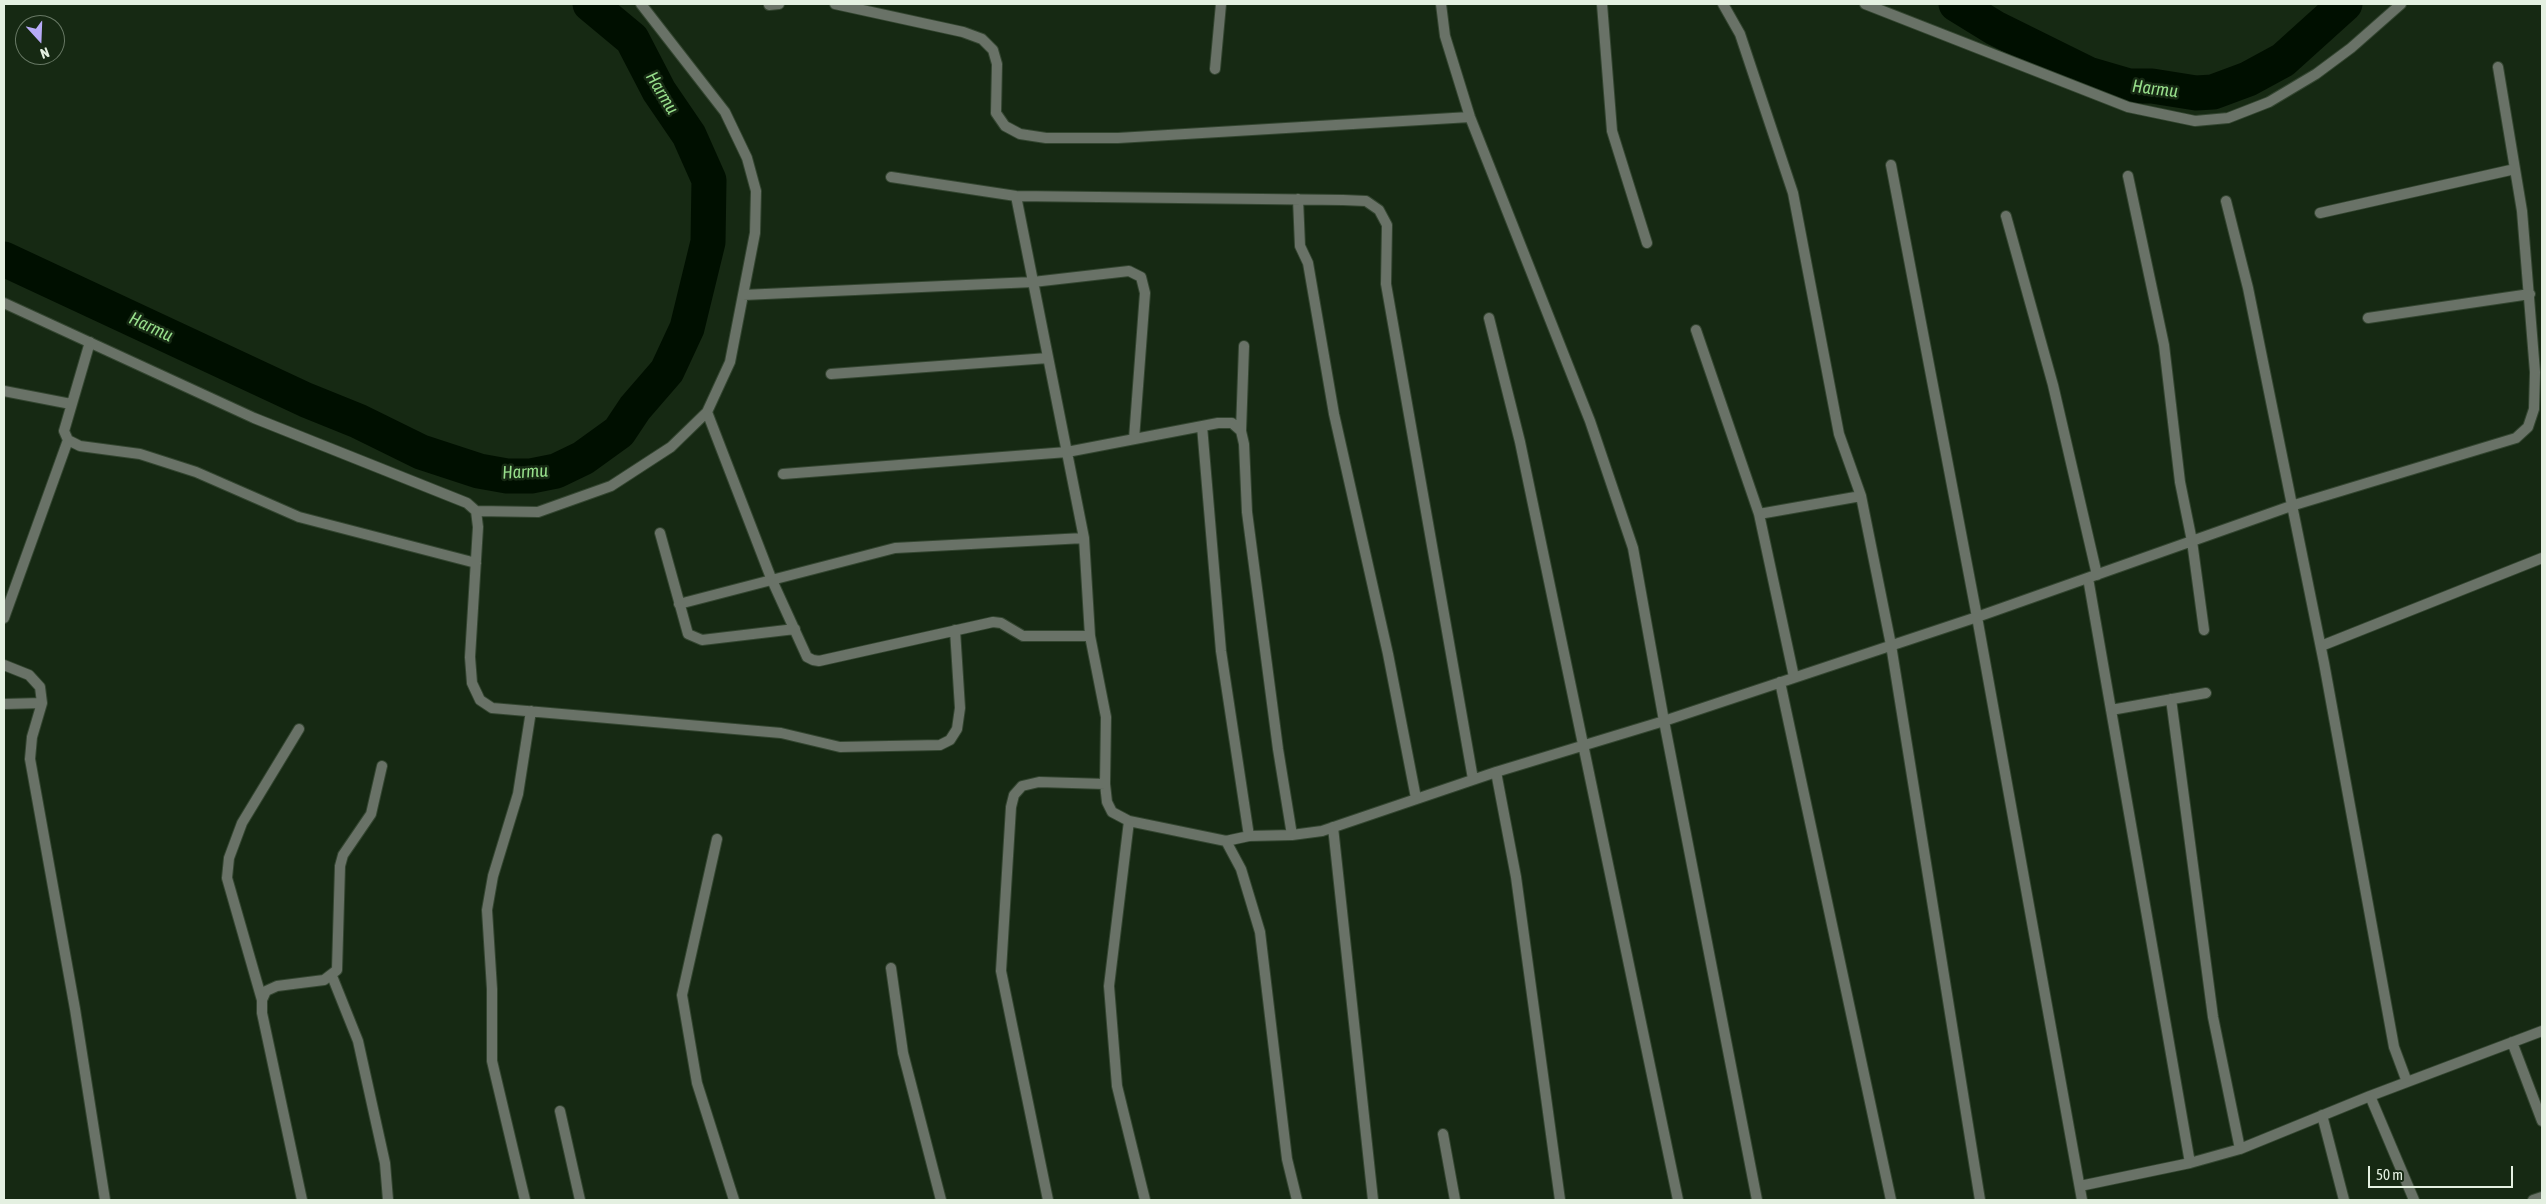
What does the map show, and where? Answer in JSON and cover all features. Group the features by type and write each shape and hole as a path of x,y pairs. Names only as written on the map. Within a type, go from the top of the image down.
{"street":[{"path":"476,512 538,512 612,486 671,447 707,412 730,362 755,233 756,191 747,158 725,112 642,4"},
{"path":"835,4 963,32 982,39 993,50 997,64 996,113 1006,126 1020,134 1046,138 1118,138 1470,117"},
{"path":"1215,69 1220,4"},
{"path":"1441,4 1445,36 1470,117 1590,421 1633,548 1664,721 1757,1200"},
{"path":"1602,4 1612,131 1648,243"},
{"path":"1723,4 1740,34 1793,193 1839,434 1861,496 1891,645 1980,1200"},
{"path":"1864,4 2128,107 2195,121 2228,118 2269,102 2316,74 2351,48 2401,4"},
{"path":"1016,196 1084,538 1090,636 1106,717 1105,784 1107,802 1112,812 1129,821 1226,841 1249,836 1292,836 1334,827 1473,779 1664,721 1977,617 2291,506 2516,438 2528,427 2534,409 2535,372 2522,211 2498,67"},
{"path":"1891,165 1977,617 2082,1200"},
{"path":"2320,213 2515,169"},
{"path":"2128,176 2164,345 2180,482 2192,541 2204,630"},
{"path":"891,177 1016,196 1366,201 1379,210 1387,225 1386,284 1473,779"},
{"path":"1298,199 1300,246 1308,264 1334,414 1388,654 1416,798"},
{"path":"2226,201 2248,288 2320,646 2394,1047 2407,1082"},
{"path":"2006,216 2053,385 2092,576 2111,710 2190,1164"},
{"path":"743,295 1033,282 1129,271 1141,277 1145,293 1134,439"},
{"path":"2368,318 2530,294"},
{"path":"4,303 254,418 467,503 476,512 478,527 470,656 472,683 480,700 492,708 780,732 840,747 940,745 950,740 957,728 960,708 955,630"},
{"path":"1489,318 1520,442 1678,1200"},
{"path":"1696,330 1759,514 1794,678"},
{"path":"90,342 64,431 68,440 80,446 140,454 196,472 299,517 476,563"},
{"path":"1244,346 1241,431 1244,444 1247,512 1278,749 1292,836"},
{"path":"831,374 1048,358"},
{"path":"4,392 71,404"},
{"path":"707,412 771,578 807,657 819,661 993,622 1002,623 1023,636 1090,636"},
{"path":"783,474 1067,452 1202,426 1232,423 1241,431"},
{"path":"1202,426 1221,650 1249,836"},
{"path":"4,618 68,440"},
{"path":"1759,514 1861,496"},
{"path":"660,533 688,634 695,639 702,640 795,629"},
{"path":"679,604 771,578 895,548 1084,538"},
{"path":"2320,646 2542,558"},
{"path":"4,665 29,676 40,687 42,703 32,737 30,759 75,1009 105,1200"},
{"path":"1780,682 1891,1200"},
{"path":"2111,710 2206,693"},
{"path":"2171,699 2213,1017 2240,1149"},
{"path":"4,704 42,703"},
{"path":"525,1200 492,1061 492,989 487,910 488,896 518,794 531,711"},
{"path":"299,729 242,823 229,858 227,878 262,1000 262,1013 302,1200"},
{"path":"262,1000 266,991 277,986 324,980 332,976 337,970 340,866 346,850 371,814 382,766"},
{"path":"1496,772 1516,877 1560,1200"},
{"path":"1048,1200 1001,971 1012,807 1014,794 1022,786 1039,782 1105,784"},
{"path":"1129,821 1109,986 1118,1086 1145,1200"},
{"path":"1334,827 1373,1200"},
{"path":"717,839 682,996 697,1082 734,1200"},
{"path":"1226,841 1241,869 1260,932 1287,1160 1297,1200"},
{"path":"892,968 903,1053 941,1200"},
{"path":"332,976 358,1041 385,1163 388,1200"},
{"path":"2080,1186 2190,1164 2240,1149 2370,1096 2542,1031"},
{"path":"2512,1042 2542,1121"},
{"path":"2370,1096 2414,1200"},
{"path":"560,1111 580,1200"},
{"path":"2322,1116 2344,1200"},
{"path":"1443,1134 1455,1200"},
{"path":"2533,1200 2542,1197"}],"waterway":[{"name":"Harmu","path":"4,259 306,400 358,421 421,452 479,471 507,476 531,476 556,471 583,458 619,432 635,408 667,371 687,328 708,242 709,180 689,135 659,91 632,39 590,4"},
{"name":"Harmu","path":"1956,4 1995,28 2088,74 2129,86 2152,86 2196,93 2213,92 2248,79 2283,60 2345,4"}]}
